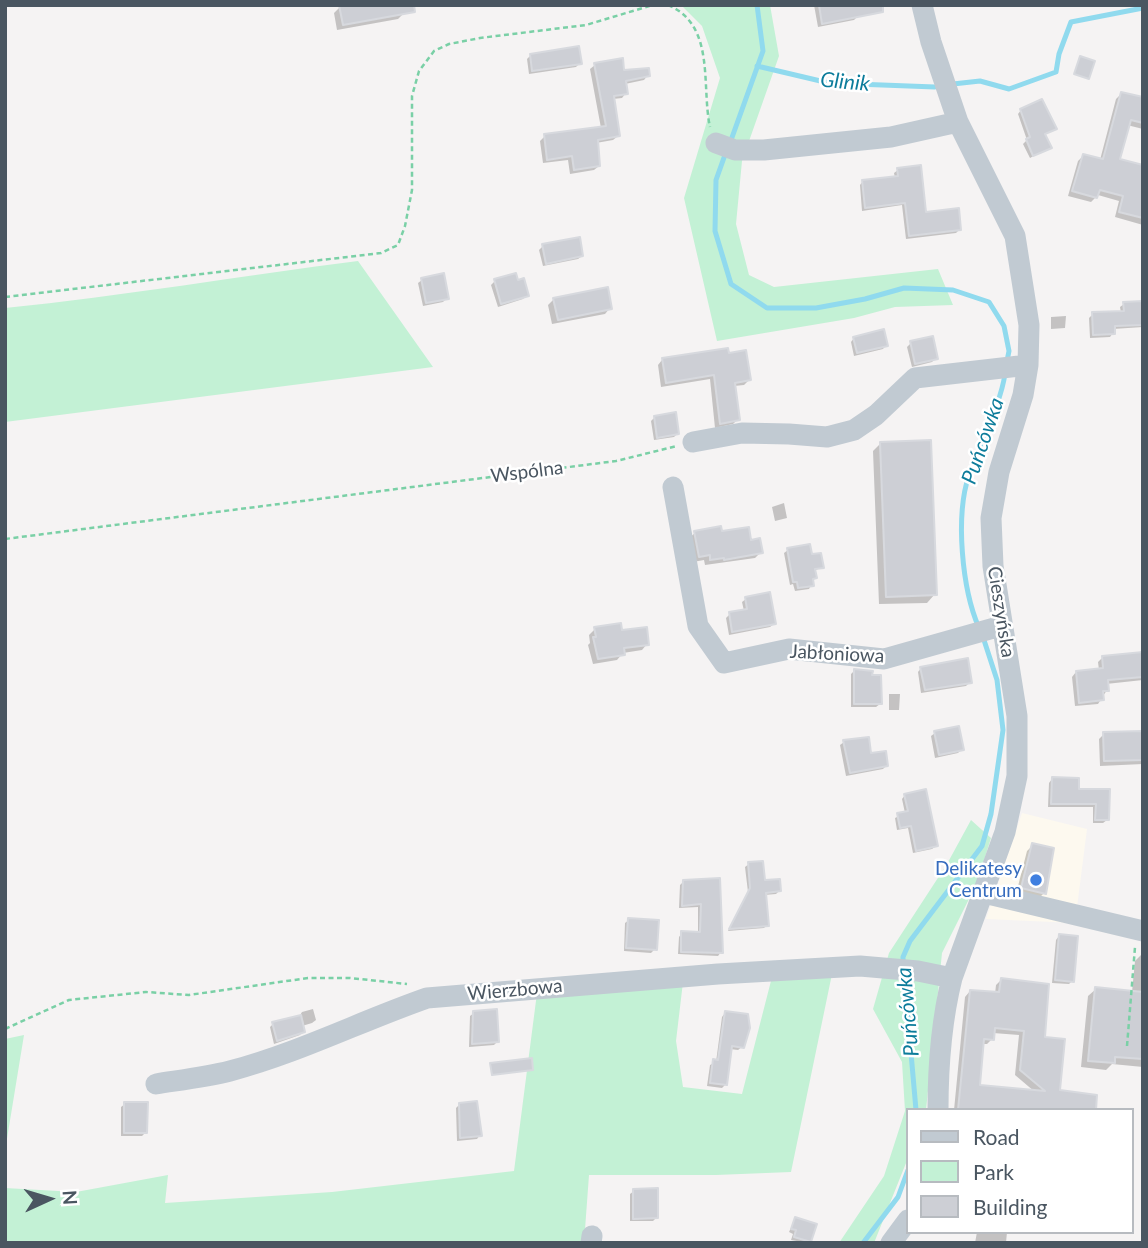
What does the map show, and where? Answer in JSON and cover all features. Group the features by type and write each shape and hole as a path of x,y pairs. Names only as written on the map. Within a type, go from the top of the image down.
{"street":[{"name":"Cieszyńska","path":"922,5 931,42 958,122 1015,236 1029,325 1015,367 1023,395 999,472 991,518 995,628 1017,716 1017,776 1005,832 952,978 942,1029 939,1108"},
{"path":"726,147 764,150 891,137 958,122"},
{"path":"693,442 742,433 789,433 827,438 854,430 876,415 915,379 1015,367"},
{"name":"Jabłoniowa","path":"673,487 698,626 724,663 789,649 884,659 995,628"},
{"path":"984,893 1139,930"},
{"name":"Wierzbowa","path":"156,1084 228,1072 275,1058 352,1029 383,1013 439,997 718,974 860,966 918,971 952,978"},
{"path":"891,1243 906,1223"}],"path":[{"path":"5,297 381,253 398,245 405,226 412,190 412,96 419,71 434,51 449,44 480,38 586,25 653,5"},
{"path":"668,5 687,17 701,38 705,107 726,147"},
{"name":"Wspólna","path":"5,539 616,461 641,457 693,442"},
{"path":"1127,1046 1139,930"},
{"path":"5,1029 69,1000 146,992 189,995 308,978 350,978 403,983 439,997"}],"shaded area":[{"path":"1022,813 1087,829 1075,923 986,919"}],"green space":[{"path":"681,5 770,5 779,56 742,161 736,224 749,275 774,287 938,269 953,305 895,307 854,318 717,341 684,198 720,78 702,26"},
{"path":"358,261 433,367 5,422 5,308"},
{"path":"971,820 991,838 977,883 942,953 926,1108 906,1108 906,1163 874,1243 839,1243 884,1176 905,1111 902,1062 873,1009 889,953 947,864"},
{"path":"832,974 791,1172 589,1175 584,1243 5,1243 5,1188 76,1192 168,1175 165,1203 332,1192 514,1171 537,993 683,982 676,1041 683,1087 742,1094 772,977"},
{"path":"24,1035 5,1151 5,1039"}],"building":[{"path":"339,5 414,5 415,12 343,25"},
{"path":"819,5 883,5 883,12 822,24"},
{"path":"579,46 582,64 532,71 530,54"},
{"path":"1080,56 1095,61 1089,79 1074,74"},
{"path":"623,58 624,70 649,68 650,76 626,81 628,94 614,96 620,136 598,140 600,166 574,170 572,156 547,160 544,134 606,126 594,63"},
{"path":"1121,92 1143,97 1143,123 1131,120 1120,159 1143,165 1143,218 1119,212 1123,196 1100,190 1097,198 1072,191 1083,154 1103,159"},
{"path":"1042,99 1057,129 1045,134 1052,148 1033,156 1026,139 1030,137 1020,109"},
{"path":"921,165 926,212 959,208 961,230 909,236 905,203 865,208 862,180 898,176 897,168"},
{"path":"580,237 583,256 546,264 542,244"},
{"path":"444,273 449,299 426,303 421,278"},
{"path":"516,273 518,280 524,278 529,296 501,304 494,279"},
{"path":"608,287 612,309 558,320 553,298"},
{"path":"1143,301 1143,325 1115,326 1115,334 1093,335 1092,312 1124,311 1123,302"},
{"path":"884,329 888,346 857,353 853,337"},
{"path":"933,336 938,359 915,364 910,341"},
{"path":"728,348 729,353 746,350 751,380 735,383 740,420 720,424 714,375 666,383 662,358"},
{"path":"676,412 679,434 657,438 654,416"},
{"path":"931,440 937,595 886,597 880,442"},
{"path":"721,526 722,531 749,527 751,540 760,538 763,553 724,560 710,560 710,555 699,557 694,531"},
{"path":"810,544 812,554 821,553 824,568 815,569 817,578 813,579 814,586 798,588 797,582 793,582 787,548"},
{"path":"770,592 776,624 732,632 729,612 747,609 745,597"},
{"path":"621,623 622,630 647,627 649,645 624,648 625,655 598,659 593,637 596,637 594,627"},
{"path":"1143,652 1143,677 1108,680 1109,691 1103,691 1104,700 1079,703 1076,671 1103,668 1102,656"},
{"path":"968,658 972,683 925,690 920,667"},
{"path":"854,669 873,671 872,675 881,675 882,704 854,704"},
{"path":"959,726 964,750 939,755 934,731"},
{"path":"1143,731 1143,760 1104,761 1103,732"},
{"path":"869,737 871,753 886,751 888,766 850,773 843,740"},
{"path":"1052,777 1079,778 1079,789 1110,789 1109,820 1095,820 1096,804 1051,804"},
{"path":"926,789 938,846 916,851 911,826 900,828 897,813 908,811 904,794"},
{"name":"Delikatesy Centrum","path":"1032,843 1054,848 1046,894 1021,888"},
{"path":"763,861 765,880 780,879 781,891 766,893 769,926 729,929 750,888 748,862"},
{"path":"720,878 723,953 681,952 681,931 700,932 701,904 682,906 683,880"},
{"path":"628,918 659,920 657,950 626,948"},
{"path":"1059,934 1078,936 1074,982 1055,980"},
{"path":"1001,978 1049,984 1045,1037 1065,1039 1060,1090 1097,1095 1096,1108 958,1108 970,990 999,992","holes":["995,1028 1024,1031 1020,1070 1045,1091 980,1085 984,1039 994,1040"]},
{"path":"1095,987 1143,992 1143,1059 1115,1057 1115,1063 1088,1061"},
{"path":"497,1009 499,1042 472,1044 473,1011"},
{"path":"725,1011 748,1014 750,1028 744,1048 732,1046 727,1085 710,1083 713,1059 718,1060"},
{"path":"301,1015 305,1032 277,1041 272,1022"},
{"path":"532,1058 533,1070 492,1075 490,1063"},
{"path":"477,1101 482,1136 460,1138 459,1103"},
{"path":"124,1102 148,1102 147,1133 124,1133"},
{"path":"658,1188 658,1218 633,1219 633,1189"},
{"path":"795,1217 817,1224 811,1242 794,1237 796,1230 791,1229"}],"waterway":[{"name":"Puńcówka","path":"730,143 763,51 757,5"},
{"name":"Glinik","path":"953,84 980,81 1009,89 1056,72 1059,54 1071,22 1143,8"},
{"name":"Glinik","path":"757,66 829,83 935,87"},
{"name":"Puńcówka","path":"726,152 716,180 715,231 731,284 767,308 816,308 904,288 953,290 989,302 1004,326 1009,351 1007,361"},
{"name":"Puńcówka","path":"979,628 965,573 962,511 969,475 999,399 1005,374"},
{"name":"Puńcówka","path":"903,964 910,941 982,846 991,814 1003,730 997,680 983,637"},
{"name":"Puńcówka","path":"904,973 916,1108"},
{"name":"Puńcówka","path":"863,1243 898,1197 906,1175"}],"place":[{"name":"Delikatesy Centrum","path":"1036,880"}]}
